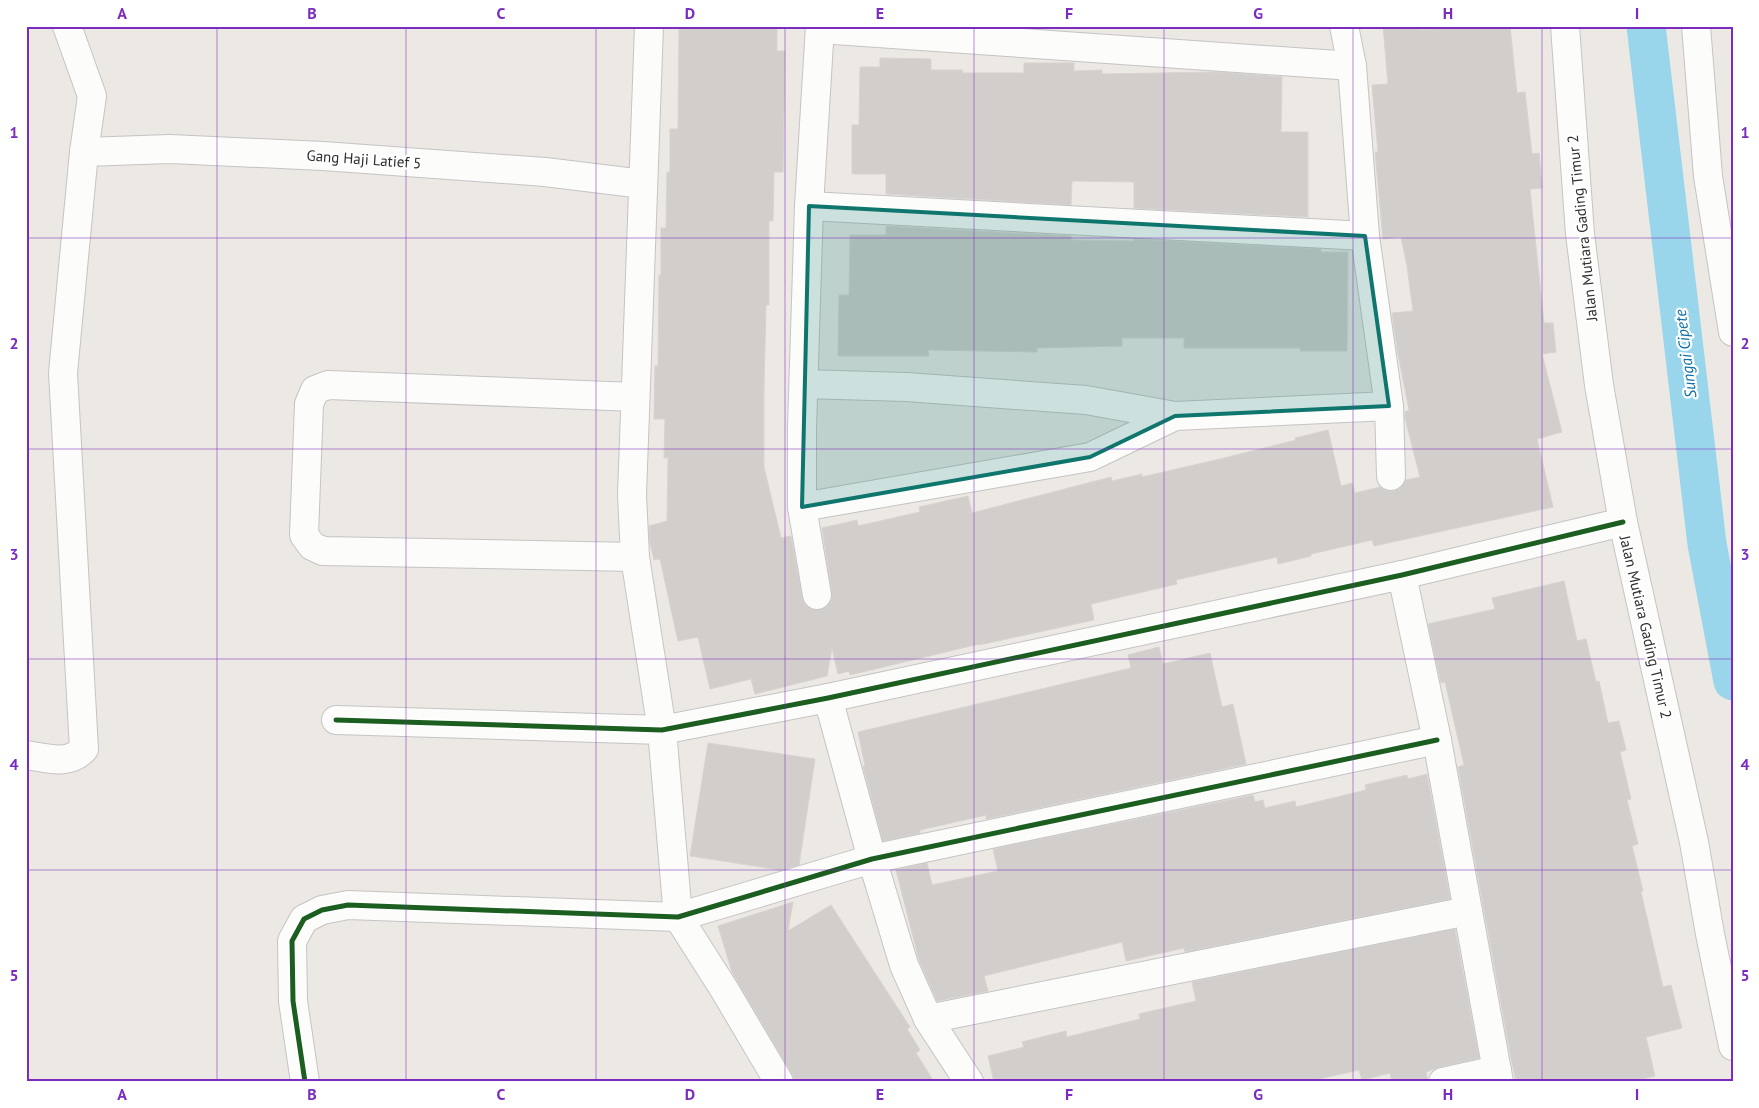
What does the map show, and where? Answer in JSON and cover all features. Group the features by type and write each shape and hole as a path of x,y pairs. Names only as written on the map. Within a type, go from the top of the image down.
{"street":[{"path":"26,755 66,760 77,757 84,749 63,373 84,152 92,96 67,26"},
{"path":"649,26 632,495 635,557 662,730 678,917 724,989 779,1082"},
{"path":"1344,26 1352,66 1365,236 1389,406 1391,476"},
{"name":"Jalan Mutiara Gading Timur 2","path":"1565,26 1580,234 1600,385 1623,522 1694,842 1710,934 1733,1046"},
{"path":"1696,26 1708,176 1733,332"},
{"path":"817,595 802,506 809,206 820,28 1352,66"},
{"name":"Gang Haji Latief 5","path":"84,152 170,148 323,156 546,172 644,184"},
{"path":"809,206 1365,236"},
{"path":"804,384 906,387 1086,400 1175,416 1389,406"},
{"path":"635,397 328,385 315,390 309,404 304,535 312,546 323,551 635,557"},
{"path":"802,506 1090,457 1175,416"},
{"path":"336,720 662,730 828,698 1402,576 1623,522"},
{"path":"1402,576 1437,740 1498,1076 1443,1082"},
{"path":"828,698 872,859 904,965 928,1019 969,1082"},
{"path":"305,1082 293,1000 292,941 304,919 322,910 348,905 678,917 872,859 1437,740"},
{"path":"928,1019 1468,911"}],"highlighted area":[{"path":"809,206 1365,236 1389,406 1175,416 1090,457 802,507"}],"building":[{"path":"740,26 777,26 777,51 785,51 783,172 774,172 773,221 769,221 769,305 766,305 764,467 781,538 791,536 802,598 805,605 811,609 820,610 827,607 832,600 822,528 857,520 858,526 920,512 919,507 968,496 972,513 1111,477 1112,481 1142,474 1142,477 1220,459 1328,430 1341,486 1352,483 1355,493 1380,487 1392,492 1400,489 1406,480 1420,477 1405,418 1405,412 1409,410 1392,313 1413,311 1407,266 1401,237 1383,239 1375,152 1378,152 1372,85 1388,84 1383,26 1421,26 1422,30 1461,26 1510,26 1517,93 1525,92 1532,154 1539,153 1542,188 1530,189 1544,323 1553,323 1556,352 1542,354 1562,432 1537,439 1553,507 1374,546 1372,540 1311,554 1311,556 1278,564 1277,557 1176,580 1177,584 1091,604 1094,620 979,644 850,675 849,671 838,674 832,648 827,676 755,694 751,679 710,689 698,637 678,641 660,559 654,560 650,543 649,526 667,521 668,458 664,458 665,419 654,419 655,366 658,366 661,228 666,228 667,172 670,172 670,129 678,129 679,28 740,28"},
{"path":"880,58 931,59 931,70 963,70 962,73 1024,73 1024,63 1074,63 1074,71 1102,70 1102,74 1218,72 1282,77 1281,132 1308,132 1308,217 1134,208 1134,182 1072,181 1071,205 886,194 886,174 852,174 852,125 859,125 860,67 880,67"},
{"path":"886,226 1071,236 1071,240 1134,241 1134,239 1321,249 1321,252 1348,252 1347,351 1300,351 1300,348 1184,348 1184,338 1122,338 1122,346 1037,348 1037,352 928,350 929,356 838,356 839,295 849,295 850,235 886,235"},
{"path":"1564,581 1577,641 1586,639 1596,682 1599,681 1608,723 1619,721 1626,750 1620,752 1631,799 1627,800 1638,844 1632,846 1643,891 1641,892 1663,987 1671,985 1682,1028 1646,1037 1655,1076 1629,1082 1516,1082 1458,767 1464,765 1445,682 1441,683 1428,624 1495,609 1492,598"},
{"path":"1159,647 1163,664 1210,653 1222,707 1233,704 1246,764 986,819 986,815 920,830 920,833 883,841 863,766 865,766 858,732 1131,668 1128,655"},
{"path":"708,743 815,759 799,865 780,870 690,856"},
{"path":"1427,774 1450,899 1185,952 1184,948 1126,961 1122,942 984,976 988,991 937,1001 919,960 896,870 927,863 932,885 998,871 993,849 1253,795 1255,802 1263,800 1265,808 1295,801 1296,807 1366,790 1365,785 1407,775 1408,779"},
{"path":"793,902 788,931 831,905 910,1027 907,1029 920,1050 916,1053 934,1082 795,1082 732,972 718,926"},
{"path":"1455,929 1479,1058 1426,1072 1428,1082 1392,1082 1390,1073 1362,1080 1359,1070 1305,1082 994,1082 988,1056 1024,1047 1022,1042 1066,1031 1067,1037 1140,1019 1139,1014 1196,1001 1192,982"}],"waterway":[{"name":"Sungai Cipete","path":"1646,26 1707,544 1733,681"}],"cycle path":[{"path":"336,720 662,730 828,698 1402,575 1623,522"},
{"path":"305,1082 293,1001 292,941 304,919 322,910 348,905 678,917 872,859 1437,740"}]}
